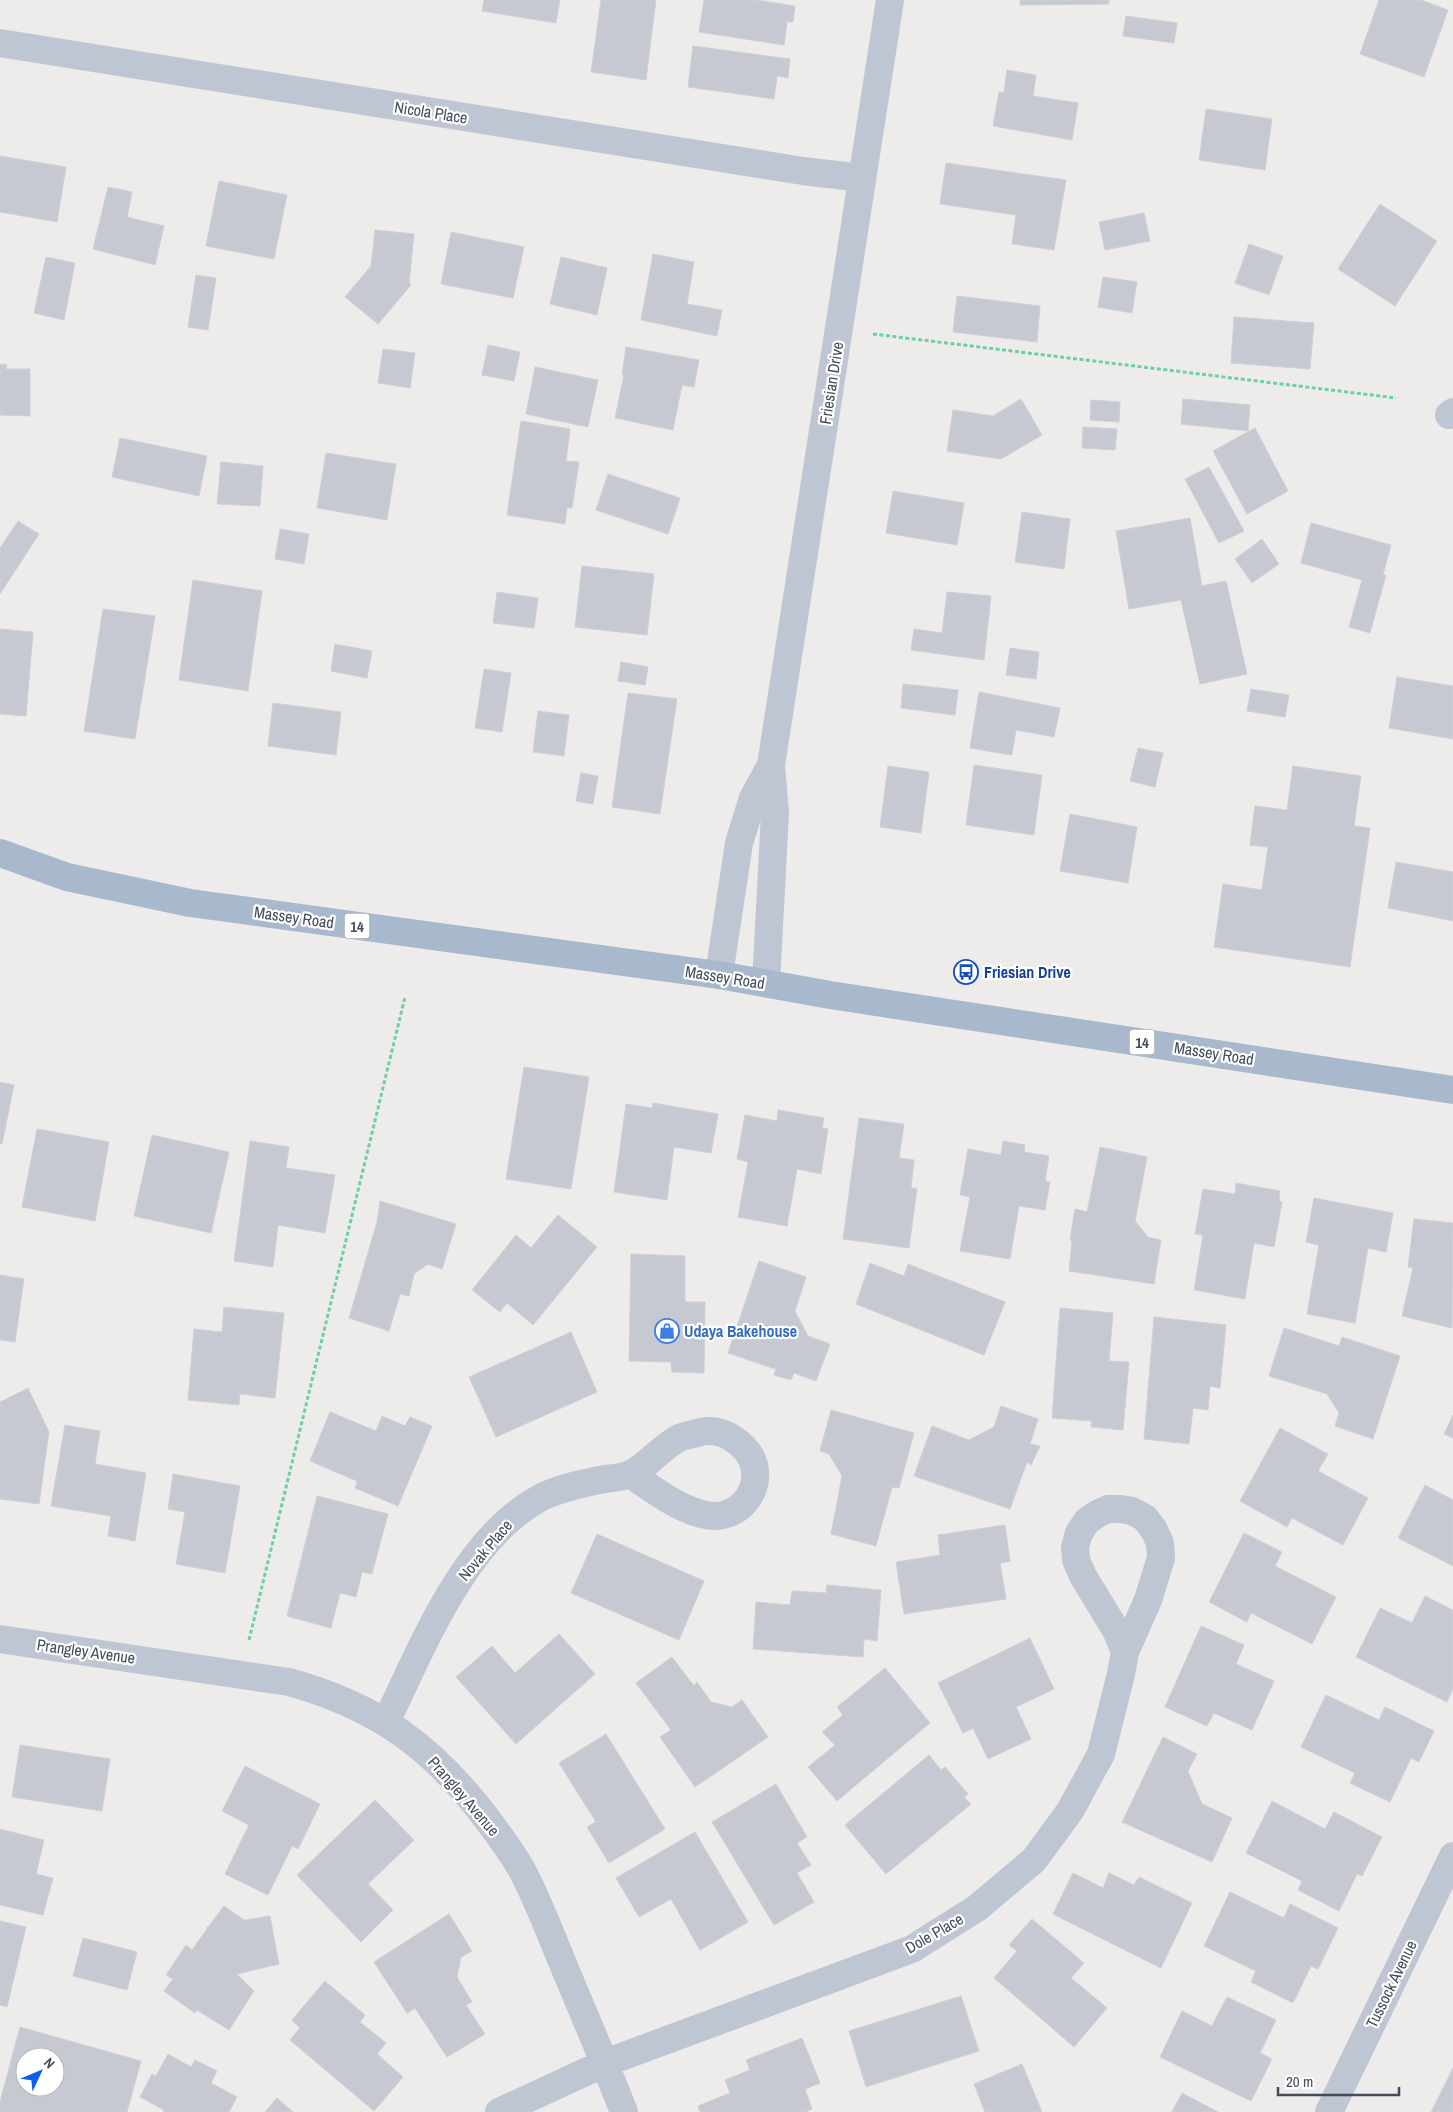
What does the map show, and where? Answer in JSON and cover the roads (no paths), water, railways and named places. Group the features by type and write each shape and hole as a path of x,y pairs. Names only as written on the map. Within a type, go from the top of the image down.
{"main road":[{"name":"Massey Road","path":"0,853 67,877 190,903 719,975 830,995 1453,1090"}],"street":[{"name":"Friesian Drive","path":"766,983 775,813 771,765 890,0"},
{"name":"Nicola Place","path":"0,43 803,171 862,178"},
{"name":"Friesian Drive","path":"719,975 739,844 753,798 771,765"},
{"name":"Novak Place","path":"386,1722 438,1616 466,1568 506,1521 540,1498 582,1484 630,1474"},
{"name":"Dole Place","path":"499,2112 604,2063 912,1948 977,1908 1034,1860 1070,1811 1100,1754 1125,1652 1157,1575 1161,1558 1160,1543 1154,1530 1145,1518 1121,1508 1108,1509 1087,1521 1079,1533 1075,1547 1076,1560 1083,1576 1117,1632 1125,1652"},
{"name":"Prangley Avenue","path":"0,1639 241,1673 289,1682 325,1692 358,1706 386,1722 417,1744 450,1775 476,1804 526,1877 624,2112"},
{"name":"Tussock Avenue","path":"1329,2112 1453,1856"}],"place":[{"name":"Friesian Drive","path":"966,972"},
{"name":"Udaya Bakehouse","path":"667,1331"}]}
